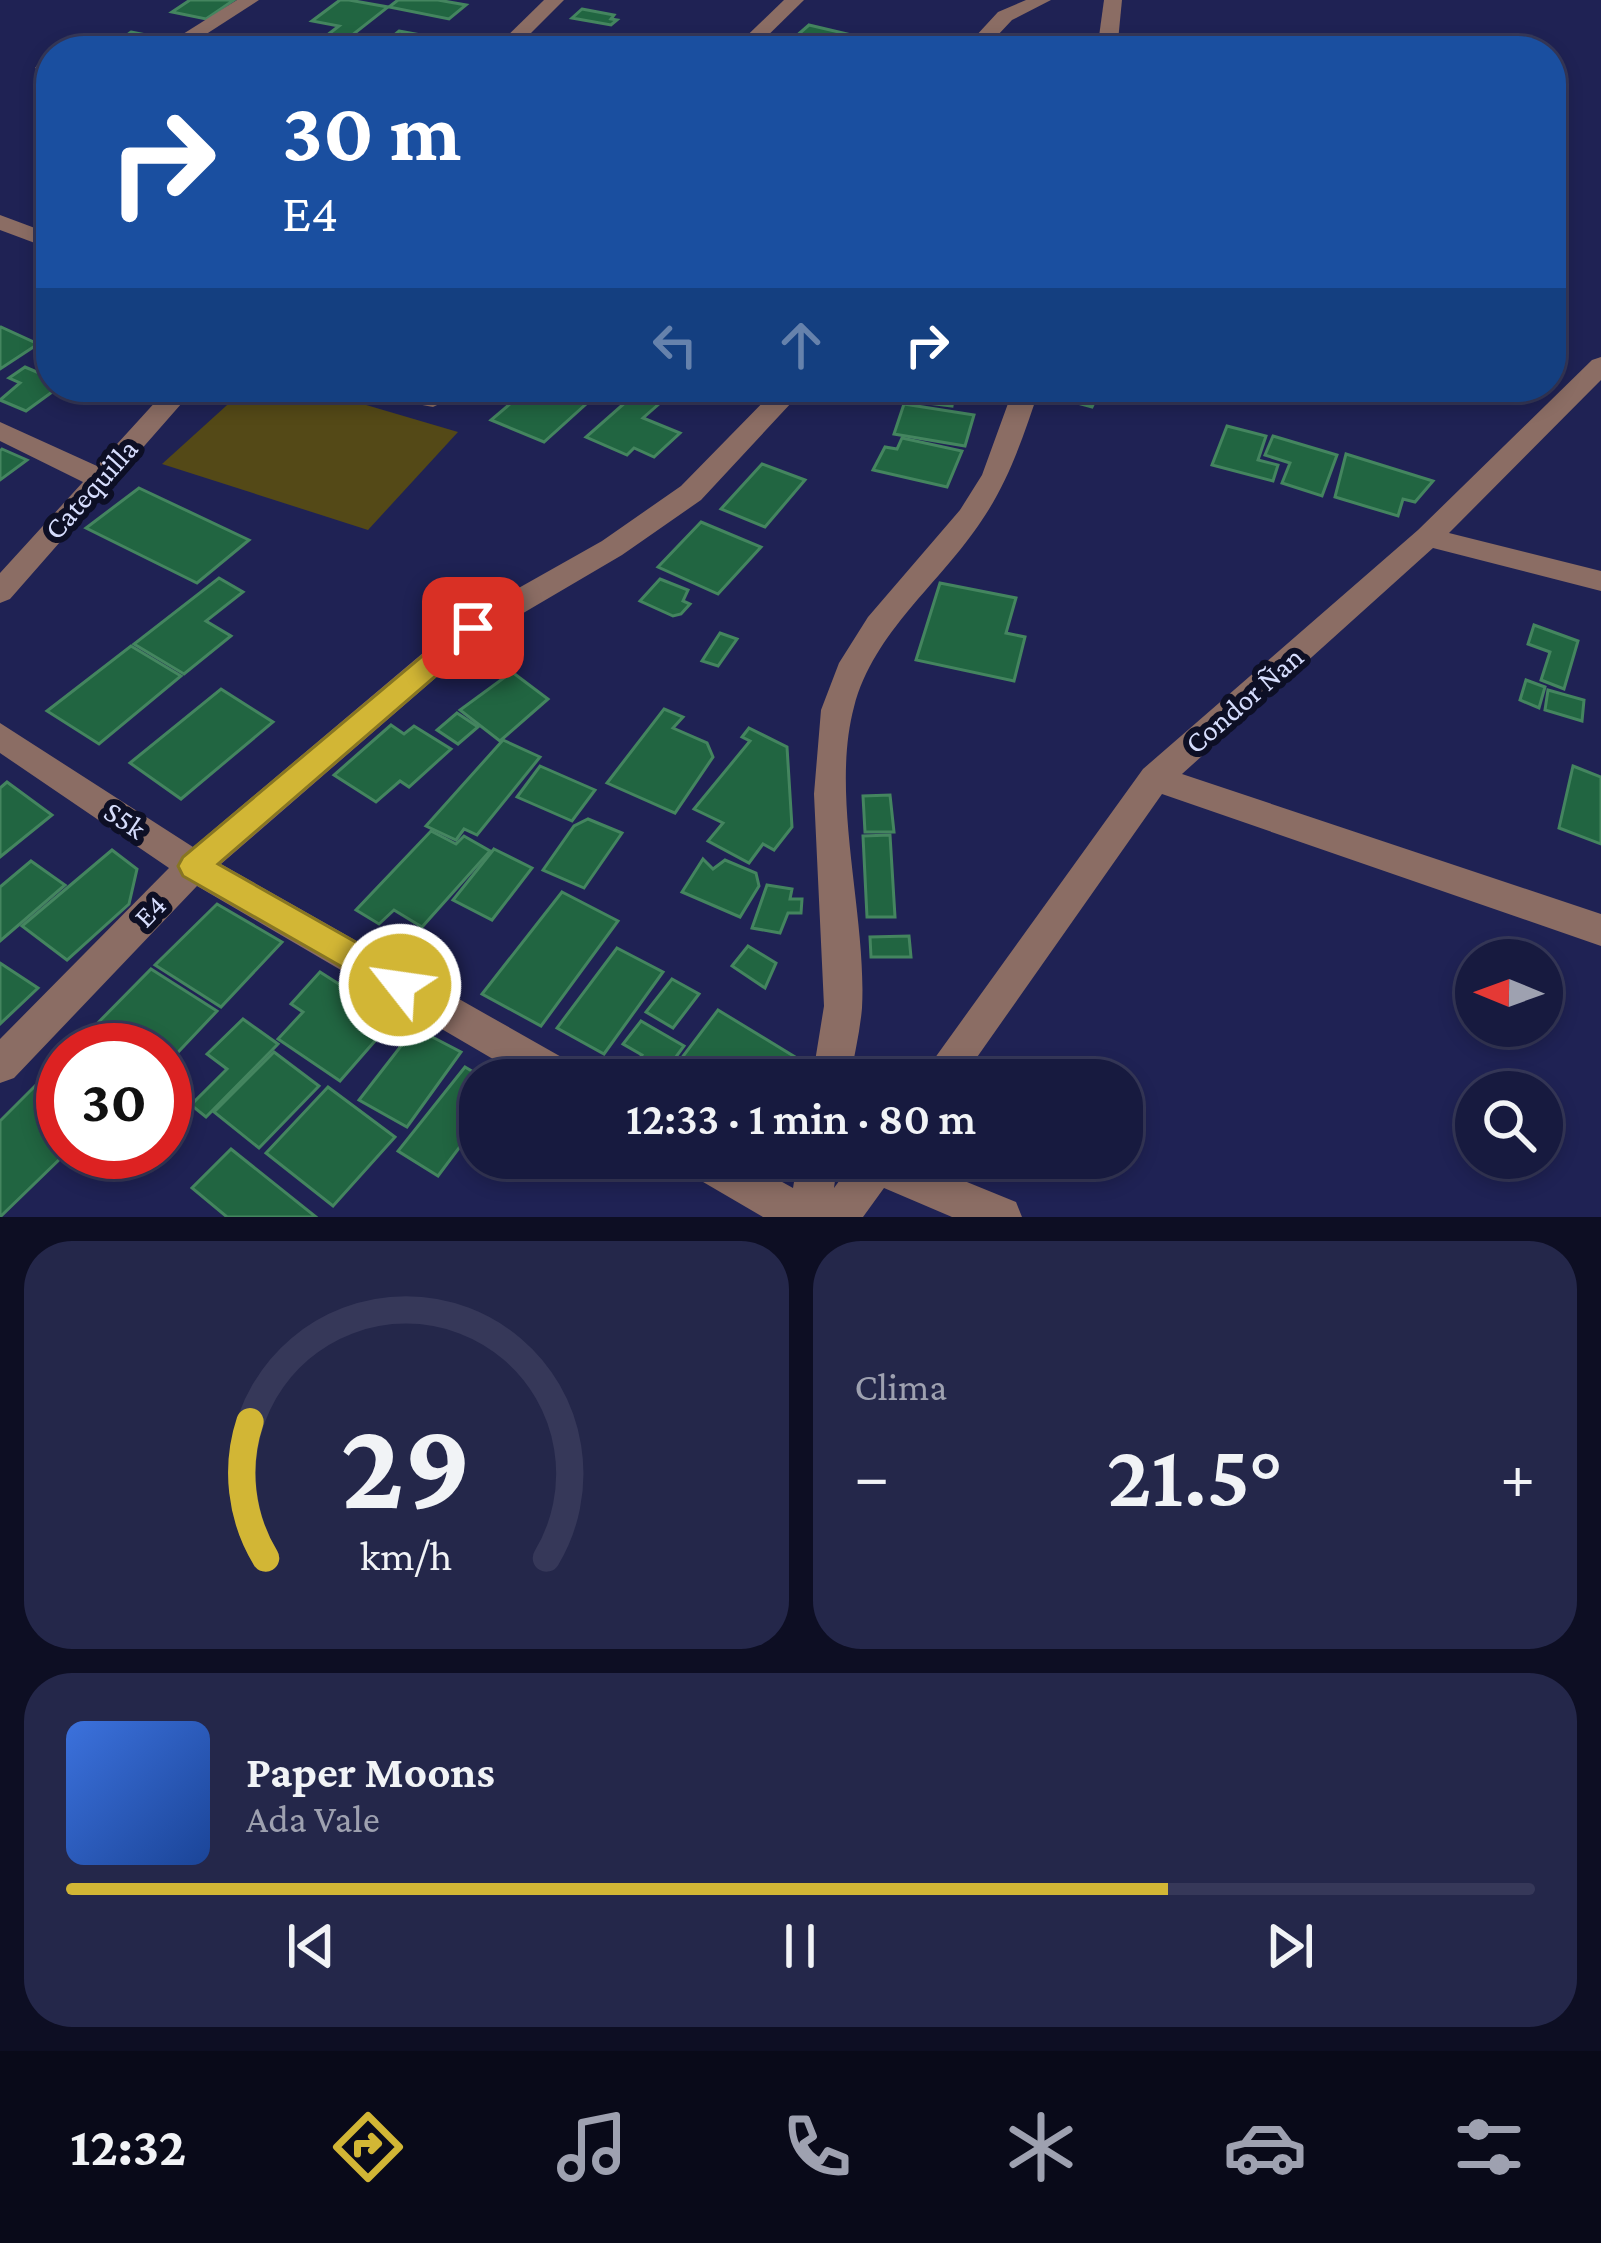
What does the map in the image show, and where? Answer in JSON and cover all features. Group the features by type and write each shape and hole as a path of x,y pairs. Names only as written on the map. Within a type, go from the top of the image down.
{"street":[{"path":"191,36 250,0"},
{"path":"518,36 555,0"},
{"path":"757,36 795,0"},
{"path":"986,36 1005,16 1042,0"},
{"path":"1109,36 1113,0"},
{"path":"0,222 36,236"},
{"name":"Condor Ñan","path":"1566,399 1601,364"},
{"name":"Catequilla","path":"0,592 169,402"},
{"name":"E4","path":"0,1065 194,866 473,628 612,548 691,493 779,402"},
{"path":"834,1059 843,1006 831,794 836,710 855,663 879,625 970,518 996,476 1022,402"},
{"name":"Condor Ñan","path":"953,1059 1155,778 1428,537 1563,402"},
{"path":"0,430 100,479"},
{"path":"1428,537 1601,581"},
{"name":"S5k","path":"0,736 194,866 529,1059"},
{"path":"1155,778 1601,930"},
{"path":"738,1179 806,1217 814,1179"},
{"path":"838,1217 866,1179"},
{"path":"918,1179 1001,1217"}],"shaded area":[{"path":"230,402 356,402 458,432 368,530 162,464"}],"building":[{"path":"190,0 234,0 206,19 172,12"},
{"path":"340,0 388,7 351,36 326,36 339,26 312,21"},
{"path":"398,0 466,5 449,19 389,7"},
{"path":"582,9 614,15 611,19 617,20 611,25 572,18"},
{"path":"809,25 856,36 796,36"},
{"path":"1,327 36,343 36,345 0,369"},
{"path":"25,367 36,372 38,402 26,411 0,400 20,383 9,378"},
{"path":"512,402 586,404 544,442 491,420"},
{"path":"626,402 660,403 643,418 680,433 654,457 634,448 627,455 586,437"},
{"path":"904,404 974,415 965,446 894,434"},
{"path":"1227,426 1266,436 1258,460 1278,465 1273,481 1212,465"},
{"path":"1273,436 1337,455 1322,496 1282,483 1290,463 1265,455"},
{"path":"902,438 962,451 947,487 873,470 885,447 897,449"},
{"path":"0,451 27,460 0,480"},
{"path":"1346,454 1433,481 1415,502 1403,499 1398,516 1335,497"},
{"path":"762,464 805,480 765,527 721,509"},
{"path":"139,488 249,540 197,583 86,528"},
{"path":"701,522 761,547 718,594 658,567"},
{"path":"219,578 243,592 206,621 231,636 184,674 134,644"},
{"path":"660,579 688,590 683,601 690,604 681,614 673,616 640,601"},
{"path":"940,583 1016,598 1006,633 1025,637 1014,681 916,660"},
{"path":"1534,625 1578,641 1564,689 1541,680 1550,652 1528,644"},
{"path":"720,633 737,639 718,666 702,661"},
{"path":"131,646 181,676 99,744 47,711"},
{"path":"512,672 548,699 500,741 460,710"},
{"path":"1526,680 1545,687 1539,708 1520,700"},
{"path":"221,689 273,722 181,799 130,763"},
{"path":"1548,690 1584,700 1582,721 1545,710"},
{"path":"664,709 683,717 673,728 707,743 713,757 675,813 607,783"},
{"path":"457,713 478,727 458,744 437,730"},
{"path":"391,725 404,734 414,726 451,749 409,787 400,781 376,802 334,775"},
{"path":"749,728 787,747 792,827 774,850 763,844 749,863 708,841 723,823 694,809 750,741 742,737"},
{"path":"503,740 540,757 477,835 464,829 456,840 426,826"},
{"path":"540,766 595,790 572,821 517,797"},
{"path":"1573,766 1601,777 1601,844 1559,828"},
{"path":"7,782 52,815 0,857 0,788"},
{"path":"890,795 894,832 865,832 863,796"},
{"path":"588,819 622,833 584,888 543,870 574,826"},
{"path":"431,831 456,844 464,836 490,851 422,927 394,910 379,924 356,910"},
{"path":"890,835 895,917 867,917 863,836"},
{"path":"494,849 532,868 492,920 453,900"},
{"path":"112,850 137,869 129,904 67,960 22,926"},
{"path":"703,859 713,869 725,860 756,873 759,886 740,917 682,892"},
{"path":"31,861 65,885 0,941 0,887"},
{"path":"767,885 792,889 790,899 802,899 801,913 788,913 780,933 752,928"},
{"path":"562,892 618,921 541,1026 482,994"},
{"path":"217,904 282,942 221,1007 155,965"},
{"path":"909,936 911,957 871,957 870,937"},
{"path":"748,946 776,963 765,988 732,966"},
{"path":"617,948 663,972 604,1054 557,1028"},
{"path":"0,963 38,988 0,1024"},
{"path":"151,969 217,1011 192,1037 192,1023 98,1023"},
{"path":"320,972 394,1019 340,1081 278,1039 303,1012 291,1004"},
{"path":"672,979 699,994 673,1028 646,1012"},
{"path":"718,1010 798,1059 681,1059"},
{"path":"243,1019 278,1044 206,1117 192,1104 227,1069 207,1054"},
{"path":"641,1021 684,1046 674,1059 639,1059 642,1055 623,1044"},
{"path":"415,1028 461,1052 407,1127 359,1100"},
{"path":"274,1052 319,1086 259,1148 214,1112"},
{"path":"459,1075 459,1148 438,1176 398,1151"},
{"path":"36,1085 39,1179 0,1217 0,1121"},
{"path":"328,1087 395,1137 333,1206 266,1153"},
{"path":"231,1149 316,1217 227,1217 192,1188"}],"route":[{"path":"400,985 194,866 473,628"}]}
